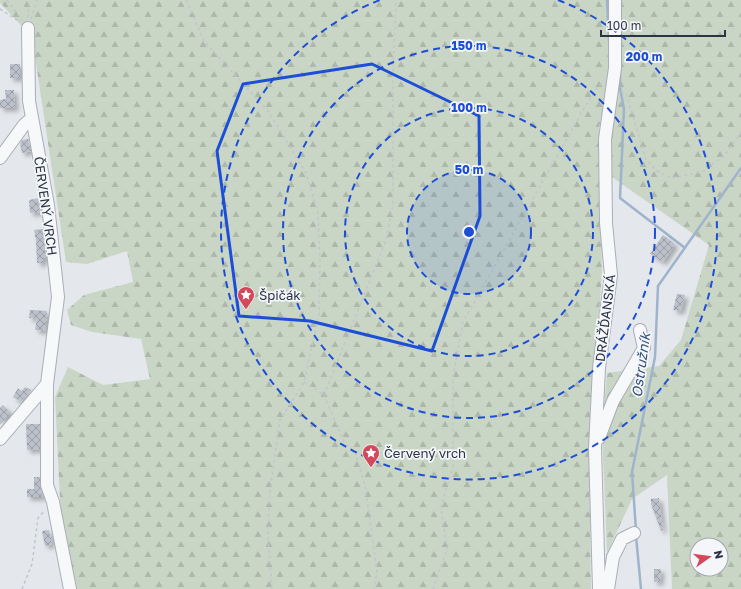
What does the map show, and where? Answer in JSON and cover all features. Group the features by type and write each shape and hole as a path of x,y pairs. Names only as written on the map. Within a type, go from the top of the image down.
{"street":[{"name":"DRÁŽĎANSKÁ","path":"599,589 595,448 599,368 611,275 606,223 605,139 615,68 615,0"},
{"name":"ČERVENÝ VRCH","path":"28,28 29,101 48,205 58,297 47,384 47,485 53,502 70,589"},
{"path":"0,158 24,125 32,118"},
{"path":"595,448 613,401 644,348 640,330"},
{"path":"0,439 47,384"},
{"path":"608,589 613,557 622,539 634,533"}],"path":[{"path":"7,0 28,28"},
{"path":"28,28 29,0"},
{"path":"28,28 37,0"},
{"path":"186,0 204,41 268,111 306,173 318,213 320,263 319,316 304,382 280,420 269,501 268,539 272,589"},
{"path":"324,395 386,240 393,204 393,65 396,0"},
{"path":"0,9 28,28"},
{"path":"433,589 446,549 441,506 453,466 453,377 463,322 591,96 615,68"},
{"path":"612,90 626,94 646,160 656,171 671,178 702,172 724,155 741,132"},
{"path":"304,382 324,395 345,444 355,452 365,486 377,572 374,589"},
{"path":"22,589 32,564 38,518 53,502"}],"highlighted area":[{"path":"372,64 479,116 480,216 432,351 310,321 239,316 217,151 243,84"}],"green space":[{"name":"Červený vrch","path":"0,0 611,0 609,65 606,95 599,128 602,274 589,446 591,589 73,589 61,522 55,397 68,367 103,385 150,379 141,339 92,332 71,325 67,310 84,295 133,282 127,251 87,264 66,262 32,37 0,3"},
{"path":"619,0 741,0 741,589 672,589 667,475 632,499 607,553 602,430 607,373 659,366 681,340 709,245 609,175 609,141"}],"building":[{"path":"10,64 20,64 20,78 10,78"},
{"path":"5,90 14,90 15,108 0,108 0,100 6,99"},
{"path":"28,139 31,151 22,153 20,144 22,140"},
{"path":"39,198 41,212 30,213 29,200"},
{"path":"43,229 46,258 43,258 43,263 37,263 34,230"},
{"path":"663,235 675,244 663,262 650,254"},
{"path":"677,294 685,295 681,311 673,310"},
{"path":"30,310 47,311 45,331 35,330 37,319 29,318"},
{"path":"25,387 31,390 21,402 13,397 18,388 22,391"},
{"path":"3,405 11,413 0,424 0,408"},
{"path":"26,424 40,424 40,449 27,450"},
{"path":"34,477 40,477 40,487 43,497 27,497 27,489 34,489"},
{"path":"659,498 663,530 661,531 651,504 651,499"},
{"path":"49,530 52,544 45,546 42,531"},
{"path":"654,569 661,569 660,582 654,582"}],"waterway":[{"path":"607,0 609,41"},
{"path":"620,70 620,88 624,109 620,198 685,248"},
{"name":"Ostružník","path":"636,531 632,472 655,357 658,286 741,168"},
{"name":"Ostružník","path":"636,536 641,589"}],"place":[{"name":"Špičák","path":"246,310"},
{"name":"Červený vrch","path":"371,468"}]}
